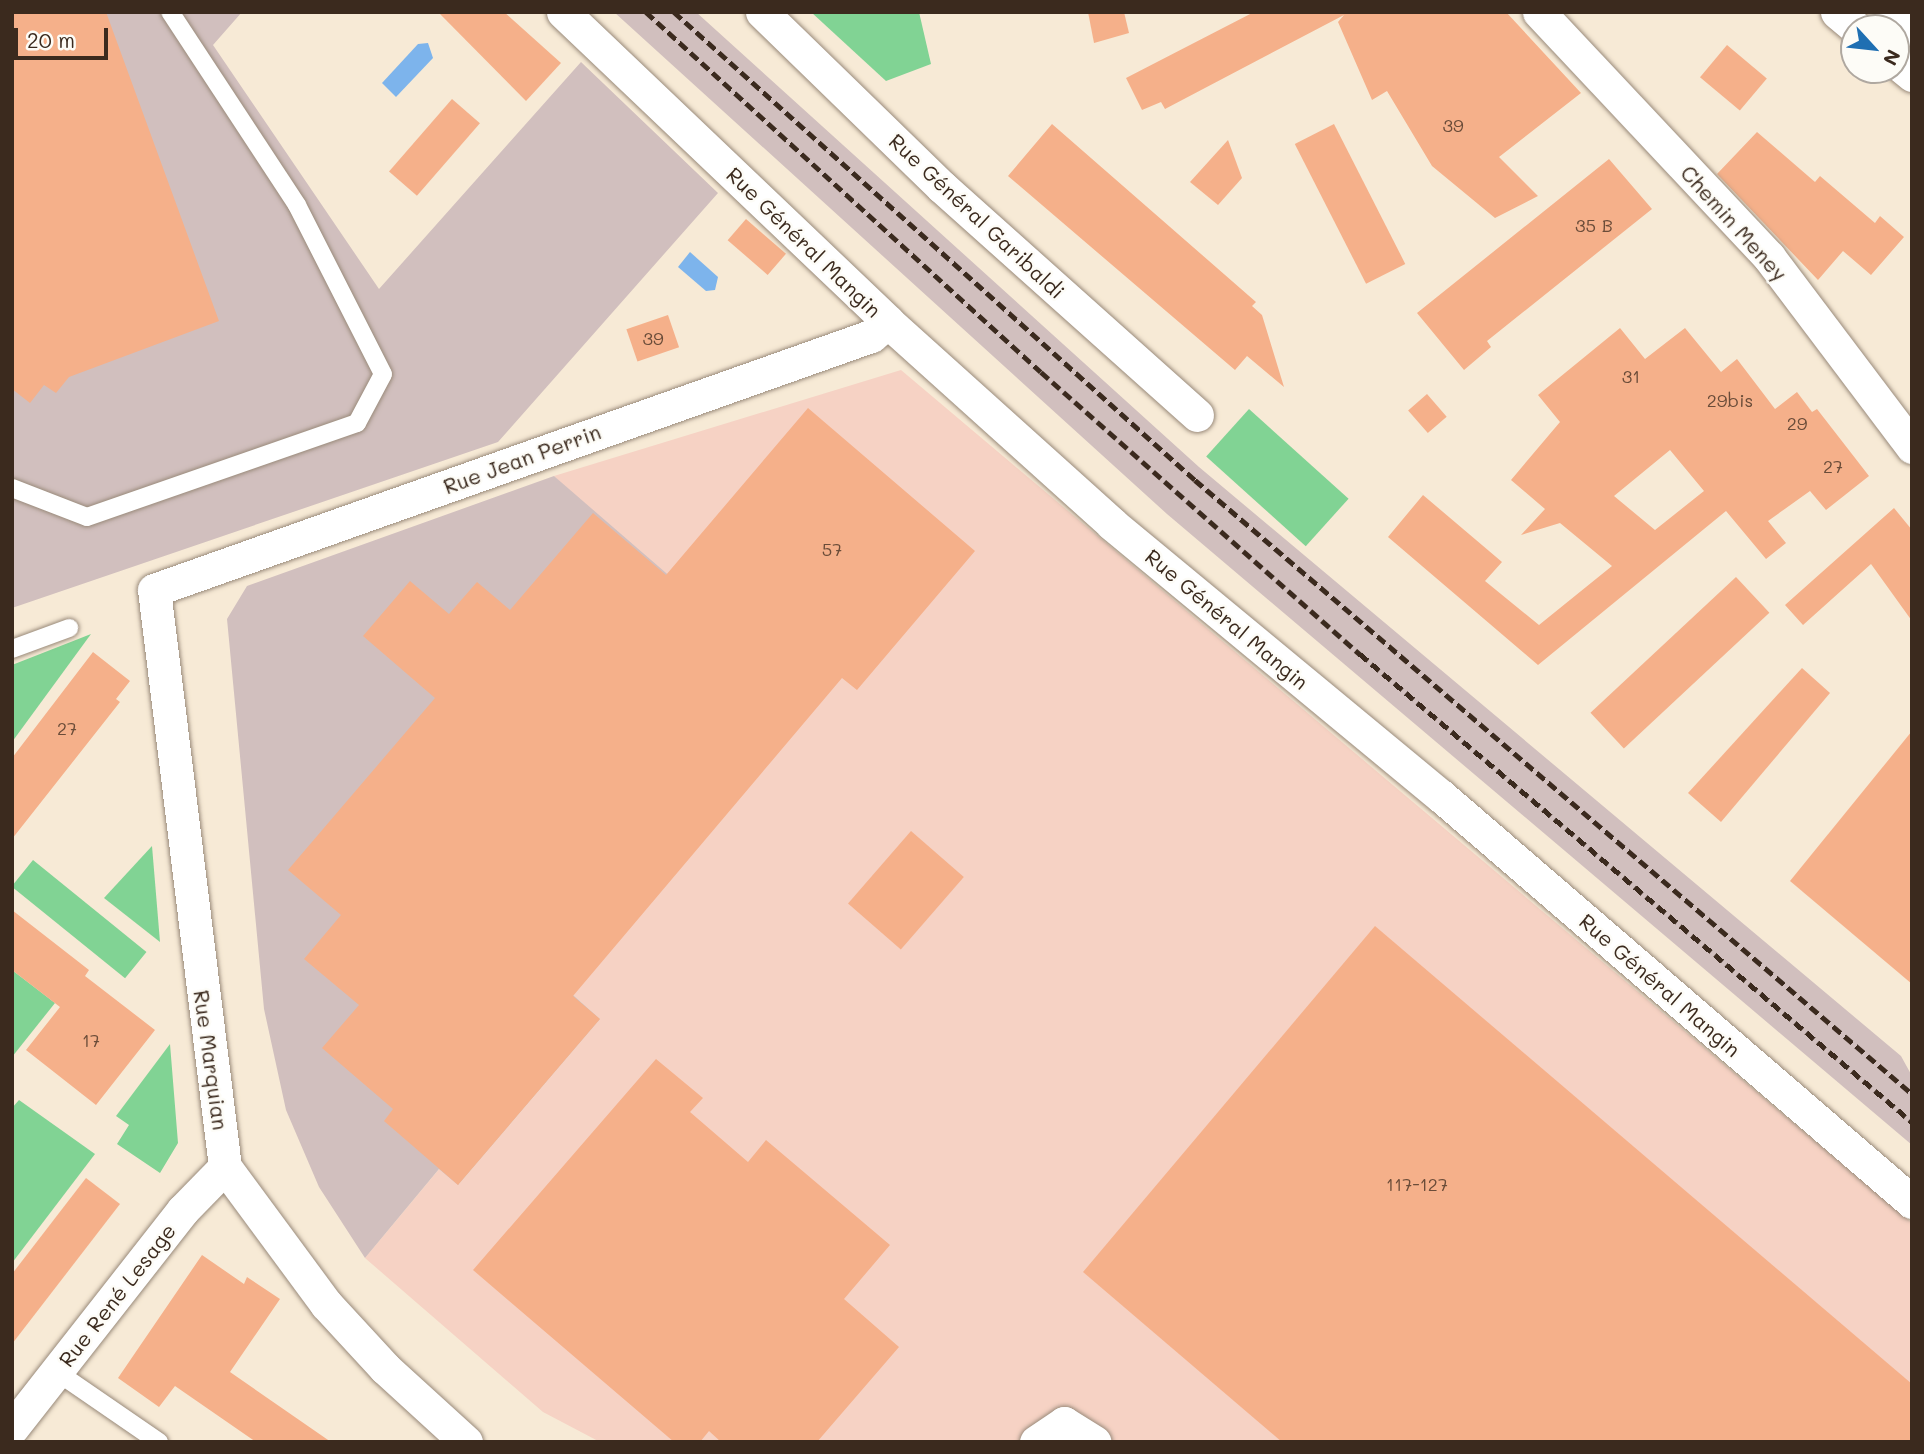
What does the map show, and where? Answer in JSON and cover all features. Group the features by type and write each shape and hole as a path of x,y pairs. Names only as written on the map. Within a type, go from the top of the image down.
{"main road":[{"path":"1894,12 1912,27"}],"street":[{"name":"Rue Général Mangin","path":"563,12 888,322 1112,524 1441,796 1912,1202"},
{"name":"Rue Général Garibaldi","path":"762,12 942,187 1197,415"},
{"name":"Chemin Meney","path":"1539,12 1769,257 1912,447"},
{"name":"Rue Jean Perrin","path":"154,590 871,336 888,322"},
{"name":"Rue Marquian","path":"154,590 226,1167 327,1304 385,1368 466,1442"},
{"name":"Rue René Lesage","path":"12,1428 183,1210 226,1167"},
{"path":"1036,1442 1064,1423 1094,1442"}],"lane":[{"path":"12,488 87,517 358,422 383,374 297,205 170,12"},
{"path":"12,649 69,628"},
{"path":"57,1372 159,1442"}],"shaded area":[{"path":"12,12 242,12 213,45 379,289 581,62 718,193 498,442 12,608"},
{"path":"614,12 696,12 1199,467 1901,1056 1912,1076 1912,1145 1167,514"},
{"path":"901,370 1912,1223 1912,1442 600,1442 543,1412 365,1258 440,1168 459,1184 600,1019 573,995 593,513 554,476"},
{"path":"554,476 807,695 573,995 600,1019 458,1185 439,1169 365,1258 319,1187 286,1110 264,1009 227,619 247,586"}],"green space":[{"path":"811,12 919,12 931,64 886,81"},
{"path":"1249,409 1349,499 1306,546 1206,457"},
{"path":"91,634 12,742 12,665"},
{"path":"152,846 160,942 104,898"},
{"path":"33,860 146,952 125,978 12,887"},
{"path":"12,970 55,1003 12,1057"},
{"path":"170,1044 178,1143 160,1173 117,1144 129,1125 116,1116"},
{"path":"19,1100 95,1154 12,1263 12,1108"}],"water":[{"path":"428,43 433,58 396,97 382,83 418,44"},
{"path":"690,252 718,277 715,290 706,291 678,267"}],"building":[{"path":"12,12 106,12 219,321 69,377 56,393 44,385 30,403 12,389"},
{"path":"438,12 504,12 561,63 526,101"},
{"path":"1088,12 1124,12 1129,33 1094,43"},
{"path":"1254,12 1506,12 1581,93 1499,157 1538,196 1495,218 1432,166 1387,91 1372,100 1338,22 1344,15 1165,109 1161,102 1142,110 1126,78"},
{"path":"1727,45 1767,78 1740,111 1700,77"},
{"path":"452,99 480,123 417,196 389,171"},
{"path":"1052,124 1256,302 1252,306 1262,315 1284,387 1247,356 1235,370 1008,176"},
{"path":"1334,124 1405,264 1366,284 1295,144"},
{"path":"1757,132 1815,182 1820,176 1875,223 1880,216 1904,237 1871,275 1843,251 1818,280 1717,174"},
{"path":"1228,140 1242,178 1218,205 1190,182"},
{"path":"1609,159 1652,209 1487,341 1491,347 1464,370 1417,313"},
{"path":"746,219 786,254 768,275 728,240"},
{"path":"668,315 679,347 637,361 626,329"},
{"path":"1620,328 1645,359 1685,328 1721,372 1737,359 1775,409 1797,392 1812,412 1817,409 1869,476 1826,510 1810,491 1768,521 1786,543 1766,559 1726,511 1538,665 1388,537 1423,495 1502,562 1485,581 1539,625 1612,566 1560,523 1521,535 1545,509 1511,480 1560,422 1538,395","holes":["1670,450 1704,491 1655,530 1614,496"]},
{"path":"1427,394 1447,417 1428,433 1408,410"},
{"path":"808,408 975,551 857,690 842,678 573,996 600,1019 458,1185 384,1121 393,1109 322,1048 359,1005 304,959 341,915 288,870 435,698 363,636 410,581 449,614 477,582 510,610 593,513 666,575"},
{"path":"1894,508 1912,530 1912,621 1871,564 1803,625 1785,605"},
{"path":"1736,577 1769,613 1624,749 1590,713"},
{"path":"93,652 130,681 116,699 120,702 12,839 12,758"},
{"path":"1802,668 1830,693 1721,822 1688,793"},
{"path":"1912,731 1912,984 1790,881"},
{"path":"911,831 964,877 901,949 848,903"},
{"path":"12,910 89,970 85,976 155,1030 96,1105 26,1050 60,1007 12,970"},
{"path":"1375,926 1912,1384 1912,1442 1282,1442 1083,1272"},
{"path":"656,1059 703,1098 690,1112 748,1162 766,1140 890,1245 844,1299 899,1347 817,1442 721,1442 709,1431 700,1442 674,1442 473,1270"},
{"path":"86,1178 120,1204 12,1344 12,1274"},
{"path":"202,1255 244,1284 247,1277 280,1299 230,1372 331,1442 256,1442 175,1386 159,1407 118,1378"}],"railway":[{"path":"646,12 1041,372 1360,654 1912,1122"},
{"path":"674,12 1195,480 1912,1094"}]}
